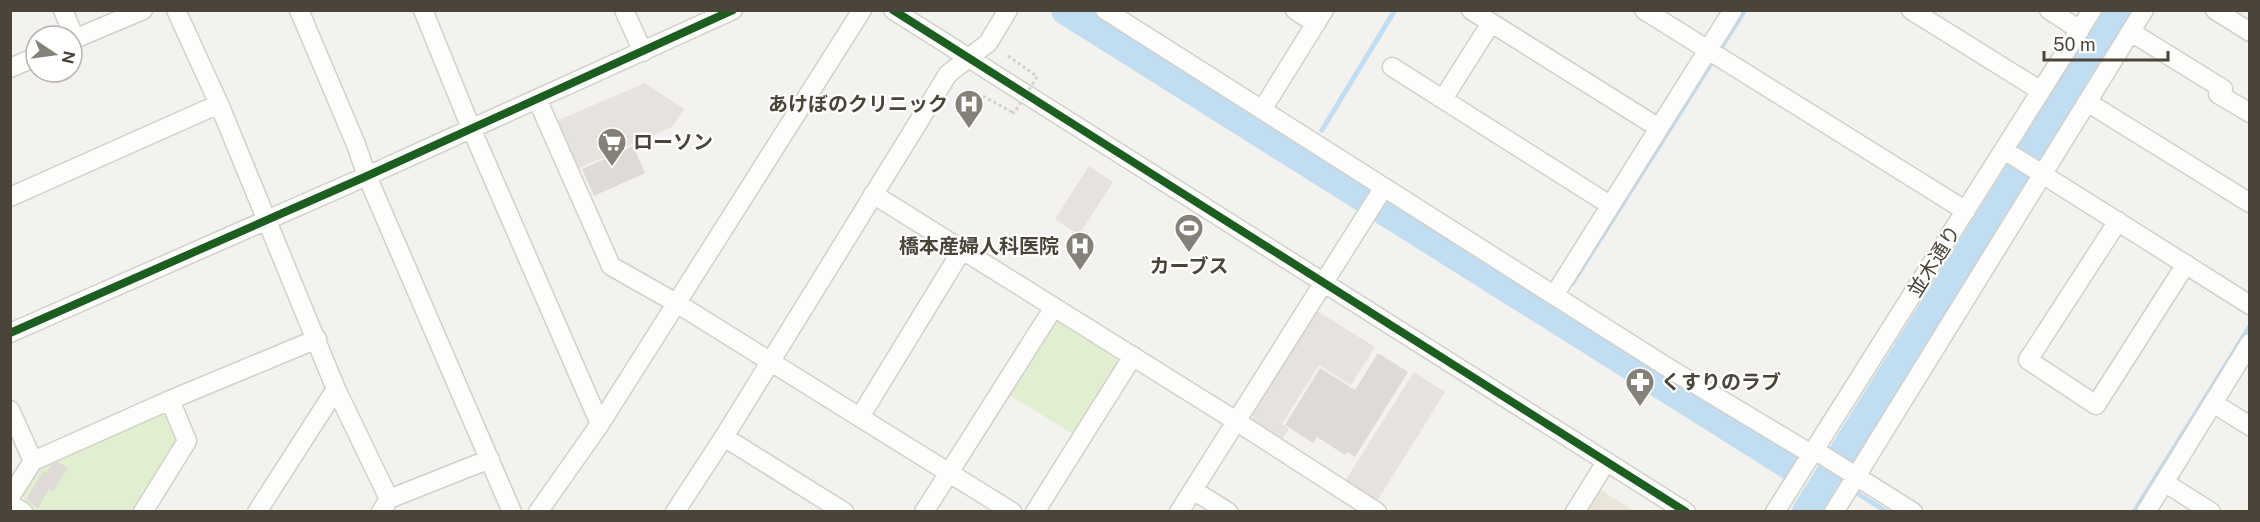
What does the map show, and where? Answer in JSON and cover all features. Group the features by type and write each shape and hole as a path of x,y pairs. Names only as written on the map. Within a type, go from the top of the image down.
{"street":[{"path":"84,35 143,10"},
{"path":"176,10 219,104 385,505 490,459"},
{"path":"299,10 367,176 512,512"},
{"path":"624,10 642,52"},
{"path":"10,333 367,176 733,10"},
{"path":"538,512 600,424 862,10"},
{"path":"893,10 1686,512"},
{"path":"675,512 724,437 948,74 988,43 1008,10"},
{"path":"1105,10 1130,17 1262,110 1377,198 1555,294 1670,369 1818,454 1850,480 1913,512"},
{"path":"1262,110 1320,17 1295,10"},
{"path":"1471,10 1659,128"},
{"path":"1644,10 1966,211"},
{"path":"1555,294 1659,128 1715,54 1733,10"},
{"path":"1911,10 2041,91"},
{"path":"2049,10 2080,30"},
{"name":"並木通り","path":"1775,512 1818,454 1966,211 2010,154 2041,91 2092,10"},
{"path":"1834,512 1850,480 2039,172 2087,102 2144,10"},
{"path":"2215,10 2250,32"},
{"path":"423,11 471,128 600,424"},
{"path":"1443,99 1491,23"},
{"path":"2131,32 2223,88 2218,94 2250,113"},
{"path":"10,68 24,62"},
{"path":"1392,68 1610,205"},
{"path":"537,99 611,266 678,303 1012,512"},
{"path":"2087,102 2250,203"},
{"path":"10,197 219,104"},
{"path":"2010,154 2250,304"},
{"path":"873,194 1377,512"},
{"path":"1179,512 1377,198"},
{"path":"2118,221 2028,360 2096,405 2186,264"},
{"path":"860,417 962,250"},
{"path":"924,512 1054,307"},
{"path":"10,497 33,461 170,400 317,339"},
{"path":"2146,512 2250,343"},
{"path":"1035,512 1133,356"},
{"path":"257,512 336,389"},
{"path":"144,512 188,441 170,400"},
{"path":"2213,403 2250,426"},
{"path":"10,410 33,461"},
{"path":"724,437 843,512"},
{"path":"1575,512 1606,462"},
{"path":"2164,482 2211,512"},
{"path":"1193,490 1228,512"},
{"path":"10,504 23,512"}],"path":[{"path":"983,96 1014,113 1037,77 1008,56"}],"shaded area":[{"path":"645,83 684,109 672,127 577,169 556,121"},
{"path":"1089,166 1113,182 1079,235 1055,219"},
{"path":"1317,311 1375,347 1351,385 1319,365 1282,424 1289,429 1281,441 1255,424 1252,414"},
{"path":"1414,372 1445,392 1377,501 1345,481"},
{"path":"1599,489 1634,511 1585,512"}],"green space":[{"path":"1059,321 1116,357 1118,368 1076,436 1005,392 1048,323"},
{"path":"157,413 167,416 177,440 133,511 37,511 25,504 23,496 43,463"}],"building":[{"path":"633,146 645,173 594,196 582,169"},
{"path":"1378,353 1408,372 1355,457 1347,452 1345,455 1317,437 1313,443 1285,425 1320,368 1355,390"},
{"path":"58,462 68,468 53,491 49,489 38,508 26,500 43,471 46,473 51,465"}],"waterway":[{"path":"1066,10 1793,467"},
{"path":"1322,130 1395,10"},
{"path":"1572,284 1745,10"},
{"path":"1807,512 2121,10"},
{"path":"1303,160 1306,154"},
{"path":"1553,316 1558,307"},
{"path":"2134,512 2250,326"},
{"path":"1830,476 1887,512"}],"cycle path":[{"path":"10,333 367,176 733,10"},
{"path":"893,10 1686,512"}],"place":[{"name":"あけぼのクリニック","path":"969,130"},
{"name":"ローソン","path":"612,168"},
{"name":"カーブス","path":"1189,254"},
{"name":"橋本産婦人科医院","path":"1080,272"},
{"name":"くすりのラブ","path":"1640,408"}]}
